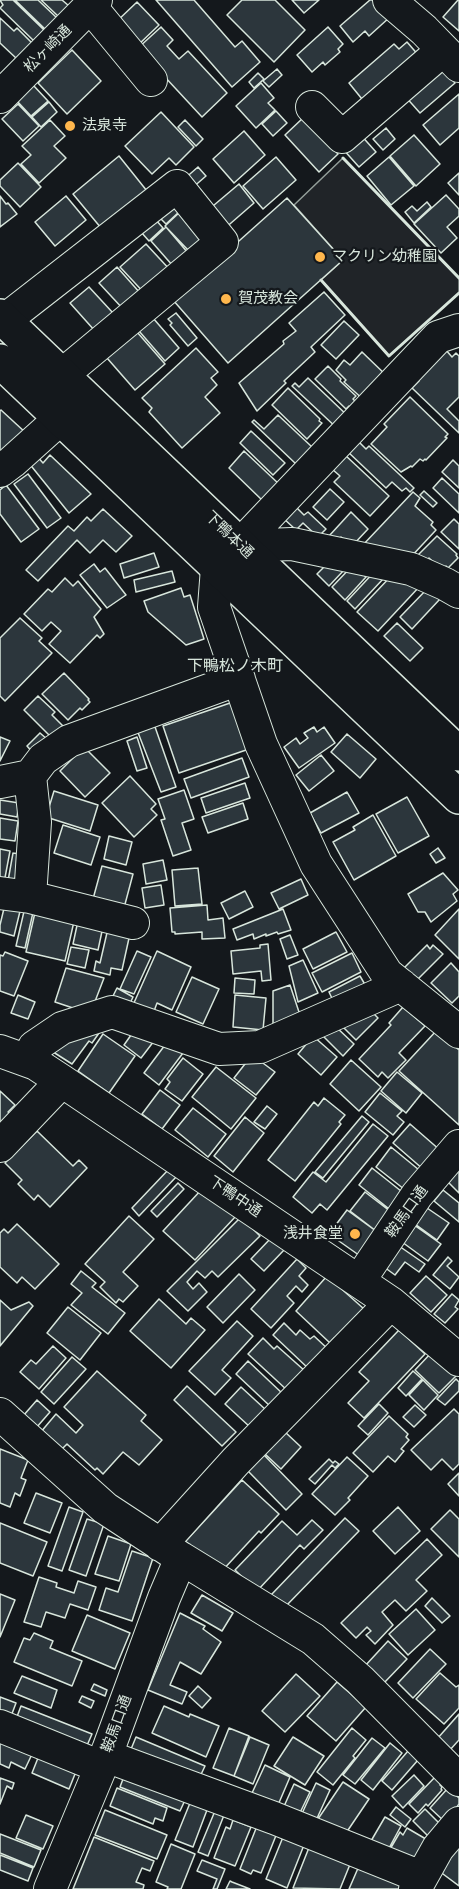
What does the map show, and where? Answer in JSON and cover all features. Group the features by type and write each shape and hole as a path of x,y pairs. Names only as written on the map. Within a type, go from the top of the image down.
{"main road":[{"name":"下鴨本通","path":"2,318 62,375 228,557 459,797"},
{"name":"下鴨本通","path":"0,361 60,418 228,557 459,754"}],"street":[{"path":"312,107 342,137 451,58 389,0"},
{"path":"93,3 151,80"},
{"name":"松ヶ崎通","path":"0,97 93,3"},
{"path":"2,318 177,186 222,242 62,375"},
{"path":"458,331 438,337 228,557 214,607 261,744 316,864 387,974 459,1032"},
{"path":"0,471 60,418"},
{"path":"228,557 292,544 411,569 454,582"},
{"path":"133,923 15,895 35,822 15,779 69,741 239,679"},
{"path":"14,1056 34,1047 62,1028 112,1012 219,1049 260,1047 401,986"},
{"name":"下鴨中通","path":"14,1056 62,1081 392,1303 459,1360"},
{"path":"0,1146 62,1081"},
{"name":"鞍馬口通","path":"359,1281 417,1195 459,1146"},
{"name":"鞍馬口通","path":"50,1889 103,1761 164,1598 170,1551 236,1461 392,1303"},
{"path":"0,1414 105,1508 313,1640 360,1680 459,1780"},
{"path":"0,1726 274,1818 418,1883 438,1848 459,1823"}],"shaded area":[{"path":"343,158 459,278 459,293 389,356 321,280 343,260 294,205"}],"building":[{"path":"0,0 13,0 44,30 34,41 0,8 3,5"},
{"path":"15,0 38,0 57,18 46,30"},
{"path":"41,0 62,0 69,6 59,17"},
{"path":"156,0 194,0 235,47 242,41 260,62 232,87"},
{"path":"242,0 275,0 305,30 274,62 227,15"},
{"path":"292,0 319,0 304,13"},
{"path":"370,0 375,0 390,17 369,36 365,31 353,42 340,26"},
{"path":"459,0 459,31 443,17"},
{"path":"137,2 159,25 137,46 115,23"},
{"path":"0,18 14,31 17,28 32,43 17,59 0,43"},
{"path":"161,27 173,40 167,46 179,59 188,51 227,93 202,117 138,48"},
{"path":"328,27 343,44 338,49 340,52 325,65 323,62 312,72 297,55"},
{"path":"407,42 420,57 366,104 349,83 394,44 399,49"},
{"path":"72,50 101,81 67,114 38,83"},
{"path":"439,65 455,83 420,113 404,95"},
{"path":"277,69 282,75 269,87 263,81"},
{"path":"258,73 264,79 254,88 249,82"},
{"path":"261,83 274,98 268,103 275,110 256,128 236,106"},
{"path":"33,85 48,101 31,116 16,100"},
{"path":"459,94 459,128 440,145 423,125"},
{"path":"49,102 57,112 41,127 32,117"},
{"path":"18,104 39,126 23,141 2,119"},
{"path":"276,111 287,123 273,136 262,124"},
{"path":"161,112 194,147 176,165 169,158 152,174 125,146"},
{"path":"304,117 338,154 319,172 285,135"},
{"path":"50,120 65,136 54,146 66,158 39,183 21,164 31,155 22,146"},
{"path":"185,120 203,139 196,146 178,127"},
{"path":"386,128 395,139 383,150 373,139"},
{"path":"244,131 265,155 234,183 213,159"},
{"path":"359,133 376,152 359,167 342,148"},
{"path":"414,135 440,164 416,186 390,156"},
{"path":"119,156 151,196 106,234 73,194"},
{"path":"276,157 296,180 263,209 243,186"},
{"path":"389,157 414,186 391,205 367,176"},
{"path":"18,163 41,187 20,207 0,186 0,180"},
{"path":"198,167 206,176 191,189 183,180"},
{"path":"459,173 459,195 448,183"},
{"path":"239,184 254,203 223,230 207,211"},
{"path":"446,195 459,209 459,216 447,227 457,238 441,253 414,224"},
{"path":"0,196 17,214 0,227"},
{"path":"66,196 86,220 55,246 35,222"},
{"path":"287,198 343,260 228,363 173,300"},
{"path":"427,202 431,207 414,223 405,212 412,206 417,211"},
{"path":"172,203 180,211 166,224 158,216"},
{"path":"181,211 205,236 189,251 165,226"},
{"path":"155,219 163,228 149,241 141,232"},
{"path":"166,227 188,253 173,266 151,241"},
{"path":"146,244 172,272 147,296 120,267"},
{"path":"117,267 141,294 124,310 99,283"},
{"path":"89,287 113,313 95,331 70,303"},
{"path":"324,292 345,315 311,347 315,352 257,411 239,383 284,344 283,341 296,331 289,323"},
{"path":"176,313 197,338 188,346 170,325 172,323 168,319"},
{"path":"153,318 179,348 165,361 139,331"},
{"path":"344,321 359,335 336,359 321,345"},
{"path":"137,332 165,364 135,390 107,358"},
{"path":"196,348 218,372 211,378 217,385 205,397 220,413 182,448 149,412 152,408 142,398"},
{"path":"445,349 452,357 456,353 459,356 459,397 447,409 459,421 459,433 412,388 419,381 417,378"},
{"path":"362,352 389,378 366,402 344,382 346,380 336,370 344,360 350,365"},
{"path":"328,366 356,396 353,399 358,404 353,409 349,406 346,409 315,379"},
{"path":"308,378 350,418 339,430 292,386 295,383 299,387"},
{"path":"288,388 322,423 307,439 272,405"},
{"path":"410,397 448,434 445,437 447,438 426,460 420,459 412,467 401,472 371,444 387,427 384,424"},
{"path":"0,411 26,433 0,460"},
{"path":"278,415 312,447 296,464 252,422 254,420 264,429"},
{"path":"251,431 285,463 273,475 240,443"},
{"path":"357,440 366,449 369,446 414,488 410,492 406,488 402,491 392,482 386,488 347,451"},
{"path":"244,451 280,485 264,502 229,468"},
{"path":"36,455 43,463 50,455 91,494 69,513 28,462"},
{"path":"345,455 389,496 370,516 334,482 340,476 332,469"},
{"path":"453,460 459,466 459,488 442,472"},
{"path":"28,474 61,518 47,528 14,484"},
{"path":"442,478 459,494 459,513 433,488"},
{"path":"6,485 39,529 21,542 0,514 0,490"},
{"path":"330,489 344,502 327,520 313,507"},
{"path":"424,491 437,503 433,507 420,495"},
{"path":"413,492 420,498 415,506 433,522 431,525 436,530 409,559 361,547"},
{"path":"294,505 304,515 308,512 326,529 318,537 303,523 296,530 282,517"},
{"path":"103,509 132,536 116,552 103,540 90,553 77,540 38,581 26,570 68,526 74,531 87,517 91,521"},
{"path":"351,512 368,529 352,546 341,537 336,542 329,536"},
{"path":"454,519 459,524 459,549 441,532"},
{"path":"437,536 457,554 458,558 448,568 446,566 442,570 429,558 426,562 418,555"},
{"path":"154,553 159,567 124,578 120,564"},
{"path":"328,563 345,569 329,586 317,574"},
{"path":"94,564 100,572 105,568 126,595 107,608 80,575"},
{"path":"353,565 366,577 345,600 332,587"},
{"path":"376,570 384,578 355,609 347,601"},
{"path":"172,571 175,582 136,592 134,580"},
{"path":"393,574 404,584 411,578 420,586 378,631 357,612"},
{"path":"65,578 73,586 78,581 101,609 94,617 104,634 100,638 97,635 70,663 49,644 61,631 51,622 42,631 24,614 48,589 52,592"},
{"path":"181,588 184,597 190,595 204,639 186,645 148,612 144,601"},
{"path":"428,588 440,599 412,629 400,617"},
{"path":"20,618 42,638 39,641 52,653 5,701 0,696 0,638"},
{"path":"397,623 423,648 410,661 384,636"},
{"path":"64,673 90,702 68,720 42,694"},
{"path":"38,696 55,712 52,715 64,727 53,739 24,710"},
{"path":"233,702 249,749 179,773 163,726"},
{"path":"154,724 176,787 161,792 137,730"},
{"path":"314,727 317,732 324,727 335,743 299,768 284,747 296,738 300,744 308,738 304,733"},
{"path":"40,733 48,740 34,754 27,746"},
{"path":"347,734 376,759 360,778 331,752"},
{"path":"0,737 10,741 0,761"},
{"path":"137,737 147,768 137,771 127,741"},
{"path":"84,747 110,773 85,797 60,771"},
{"path":"321,755 334,771 309,791 296,775"},
{"path":"242,758 249,777 191,798 184,779"},
{"path":"130,776 156,804 151,809 157,815 134,837 102,803"},
{"path":"245,783 250,798 206,813 201,798"},
{"path":"184,790 194,819 182,823 191,850 173,856 161,820 165,819 158,799"},
{"path":"54,791 98,805 90,831 46,817"},
{"path":"347,792 359,813 321,833 310,813"},
{"path":"407,797 429,836 398,853 376,814"},
{"path":"0,800 19,803 17,817 0,814"},
{"path":"243,803 248,819 208,833 202,817"},
{"path":"373,815 396,856 354,880 333,842 355,830 353,827"},
{"path":"0,818 18,821 15,841 0,839"},
{"path":"63,825 100,837 91,865 54,853"},
{"path":"109,836 132,842 126,865 104,859"},
{"path":"438,848 445,858 436,863 430,854"},
{"path":"0,849 10,851 4,883 0,882"},
{"path":"13,853 27,855 23,884 8,881"},
{"path":"163,860 167,880 146,884 143,864"},
{"path":"102,866 133,874 124,908 93,899"},
{"path":"198,868 202,904 175,906 172,870"},
{"path":"443,873 458,890 453,894 457,901 431,922 425,912 418,912 408,894"},
{"path":"301,879 308,895 279,909 271,893"},
{"path":"161,885 164,905 145,908 142,888"},
{"path":"245,891 253,907 229,919 221,903"},
{"path":"6,900 22,903 14,936 0,932"},
{"path":"207,905 208,920 223,918 225,938 202,939 202,932 175,934 172,932 170,908"},
{"path":"25,907 34,908 25,948 16,946"},
{"path":"36,908 75,917 65,961 26,952"},
{"path":"283,909 291,930 266,936 266,934 254,939 253,934 237,940 233,929"},
{"path":"459,909 459,959 435,935"},
{"path":"79,916 104,922 98,950 73,944"},
{"path":"109,924 131,929 122,970 111,968 110,975 94,971 96,961 100,963"},
{"path":"336,932 347,952 313,969 303,949"},
{"path":"290,935 298,955 287,959 280,939"},
{"path":"268,944 271,980 262,981 261,971 233,974 231,951 260,948 260,945"},
{"path":"427,945 430,949 433,945 443,954 417,980 404,968"},
{"path":"71,947 89,950 85,968 67,964"},
{"path":"137,951 151,957 134,994 120,989"},
{"path":"157,951 191,967 172,1010 157,1003 153,1014 133,1005"},
{"path":"5,952 28,961 14,996 0,991 0,955 3,956"},
{"path":"352,953 361,972 322,992 312,973"},
{"path":"303,960 318,993 298,1002 289,966"},
{"path":"451,963 459,972 459,996 452,1003 431,983"},
{"path":"66,968 104,978 94,1004 82,1011 55,1002"},
{"path":"360,976 367,988 337,1009 329,992"},
{"path":"192,977 219,989 203,1024 176,1012"},
{"path":"235,978 255,980 254,994 234,993"},
{"path":"290,985 301,1018 273,1028 273,991"},
{"path":"117,988 133,997 126,1012 109,1004"},
{"path":"18,995 35,1002 28,1019 11,1013"},
{"path":"235,995 266,998 263,1030 233,1027"},
{"path":"403,1007 425,1026 399,1053 406,1060 388,1078 382,1072 378,1077 359,1059 391,1025 389,1023"},
{"path":"370,1010 378,1018 356,1040 339,1023"},
{"path":"334,1025 354,1044 343,1056 323,1036"},
{"path":"136,1028 154,1041 141,1058 124,1045"},
{"path":"95,1029 99,1033 92,1043 89,1041 72,1064 50,1050"},
{"path":"437,1030 459,1050 459,1125 399,1071"},
{"path":"103,1034 135,1056 109,1093 78,1071"},
{"path":"313,1036 337,1057 321,1075 298,1054"},
{"path":"168,1041 183,1053 159,1085 144,1073"},
{"path":"252,1055 275,1072 256,1095 234,1078"},
{"path":"183,1058 203,1074 182,1101 165,1089 170,1082 167,1079"},
{"path":"351,1060 381,1087 359,1111 330,1084"},
{"path":"216,1067 256,1098 231,1129 192,1097"},
{"path":"397,1072 422,1093 406,1113 381,1091"},
{"path":"160,1090 180,1105 162,1129 142,1114"},
{"path":"0,1091 15,1105 8,1112 13,1116 0,1132"},
{"path":"380,1093 402,1111 397,1116 404,1122 393,1135 365,1112"},
{"path":"324,1098 345,1115 339,1122 341,1124 295,1181 268,1160 314,1102 318,1106"},
{"path":"267,1106 277,1114 265,1129 254,1122"},
{"path":"193,1108 226,1134 208,1157 175,1130"},
{"path":"362,1116 369,1122 323,1178 315,1172"},
{"path":"245,1117 264,1133 233,1172 214,1156"},
{"path":"373,1124 388,1136 327,1210 320,1204 312,1213 293,1197 313,1172 326,1182"},
{"path":"410,1124 441,1151 424,1170 393,1143"},
{"path":"37,1131 73,1166 79,1160 87,1168 50,1207 38,1195 34,1200 18,1184 22,1180 5,1163"},
{"path":"391,1147 424,1174 409,1193 376,1167"},
{"path":"372,1168 406,1195 393,1212 359,1185"},
{"path":"169,1169 177,1176 139,1216 132,1208"},
{"path":"459,1170 459,1193 448,1182"},
{"path":"178,1183 184,1189 157,1217 151,1211"},
{"path":"202,1189 236,1216 195,1260 163,1231"},
{"path":"443,1190 459,1203 459,1222 434,1201"},
{"path":"365,1192 395,1215 380,1234 350,1211"},
{"path":"427,1208 449,1223 437,1240 415,1224"},
{"name":"浅井食堂","path":"347,1210 380,1234 363,1258 329,1234"},
{"path":"129,1216 154,1239 123,1272 138,1286 123,1302 119,1299 116,1303 100,1287 105,1282 85,1264"},
{"path":"241,1217 260,1236 218,1277 212,1271 205,1278 197,1271 187,1282 193,1289 199,1283 207,1292 188,1311 167,1291"},
{"path":"17,1224 59,1264 35,1289 22,1277 17,1283 0,1267 0,1233 4,1229 8,1233"},
{"path":"414,1225 441,1244 428,1261 402,1242"},
{"path":"271,1238 284,1250 264,1271 251,1259"},
{"path":"399,1246 425,1264 419,1272 405,1262 395,1275 384,1267"},
{"path":"448,1257 452,1261 447,1266 459,1277 450,1289 433,1275"},
{"path":"297,1259 306,1268 299,1276 308,1285 302,1292 296,1286 287,1296 294,1303 271,1328 251,1309"},
{"path":"81,1271 96,1283 92,1287 125,1313 108,1334 71,1305 82,1293 71,1284"},
{"path":"239,1274 255,1290 223,1323 207,1307"},
{"path":"327,1276 364,1309 338,1341 334,1338 330,1343 296,1311"},
{"path":"426,1276 447,1295 431,1312 410,1293"},
{"path":"452,1294 459,1300 455,1307 458,1309 445,1323 434,1314"},
{"path":"159,1299 186,1324 191,1318 205,1330 171,1368 130,1331"},
{"path":"0,1300 11,1310 29,1302 33,1306 0,1346"},
{"path":"68,1307 101,1333 80,1360 47,1333"},
{"path":"237,1321 253,1336 222,1370 231,1378 215,1395 189,1371"},
{"path":"284,1323 296,1335 300,1330 310,1339 314,1336 329,1350 310,1370 273,1335"},
{"path":"399,1330 425,1354 364,1418 348,1403 369,1381 359,1372"},
{"path":"263,1338 274,1349 277,1346 305,1371 288,1391 248,1354"},
{"path":"53,1346 66,1358 39,1389 20,1372 31,1360 36,1364"},
{"path":"432,1352 456,1376 439,1393 415,1370"},
{"path":"72,1357 86,1369 54,1404 41,1392"},
{"path":"248,1361 283,1394 271,1407 236,1374"},
{"path":"97,1371 146,1415 141,1421 162,1440 139,1465 123,1452 103,1474 97,1468 95,1470 67,1444 60,1451 40,1433 56,1414 76,1433 83,1425 64,1407"},
{"path":"413,1371 422,1379 406,1396 398,1388"},
{"path":"456,1379 459,1382 459,1391 445,1405 437,1399"},
{"path":"423,1380 438,1395 424,1410 409,1395"},
{"path":"187,1386 236,1432 222,1446 174,1400"},
{"path":"241,1387 266,1410 250,1427 225,1404"},
{"path":"37,1400 50,1412 36,1428 23,1416"},
{"path":"379,1404 388,1413 368,1435 358,1426"},
{"path":"415,1405 426,1415 414,1427 403,1417"},
{"path":"454,1409 459,1414 459,1464 453,1470 442,1459 431,1470 411,1450"},
{"path":"389,1416 408,1434 406,1437 409,1440 401,1449 404,1451 395,1462 388,1456 373,1472 353,1453"},
{"path":"284,1431 301,1447 281,1469 264,1453"},
{"path":"0,1449 28,1460 21,1478 26,1480 20,1496 15,1493 10,1507 0,1503"},
{"path":"264,1455 302,1494 286,1510 248,1471"},
{"path":"347,1457 368,1476 335,1515 312,1494"},
{"path":"329,1459 339,1464 335,1468 332,1465 315,1484 309,1479"},
{"path":"459,1473 459,1496 448,1484"},
{"path":"242,1480 279,1514 261,1533 259,1531 221,1572 185,1542"},
{"path":"36,1493 62,1503 50,1533 24,1523"},
{"path":"69,1507 83,1512 62,1571 48,1566"},
{"path":"398,1507 420,1531 395,1554 373,1531"},
{"path":"450,1510 459,1519 459,1557 431,1529"},
{"path":"345,1518 359,1531 284,1608 271,1595"},
{"path":"87,1519 104,1524 86,1576 69,1570"},
{"path":"312,1520 323,1530 304,1549 300,1545 257,1591 235,1570 282,1521 297,1535"},
{"path":"0,1523 47,1542 33,1576 0,1563"},
{"path":"108,1536 131,1544 119,1581 95,1574"},
{"path":"427,1539 442,1555 416,1580 427,1591 406,1611 395,1600 382,1612 393,1625 375,1644 366,1635 371,1631 367,1627 356,1638 341,1623"},
{"path":"132,1551 153,1558 132,1621 99,1610 106,1588 118,1592"},
{"path":"39,1577 57,1583 56,1587 74,1593 78,1581 96,1587 88,1610 70,1604 65,1618 46,1612 41,1627 24,1622"},
{"path":"0,1594 15,1600 0,1637"},
{"path":"202,1595 233,1613 222,1631 191,1613"},
{"path":"432,1598 450,1616 442,1623 425,1606"},
{"path":"416,1609 435,1630 408,1655 389,1634"},
{"path":"180,1613 205,1626 203,1629 221,1642 201,1674 180,1662 170,1685 187,1692 182,1704 148,1690"},
{"path":"87,1615 130,1633 115,1669 72,1651"},
{"path":"34,1633 53,1641 50,1648 82,1661 72,1686 14,1662 24,1638 30,1640"},
{"path":"388,1641 407,1659 383,1684 364,1667"},
{"path":"430,1649 446,1664 413,1698 398,1683"},
{"path":"440,1673 456,1687 459,1685 459,1708 444,1724 416,1699"},
{"path":"296,1674 320,1696 285,1732 262,1711"},
{"path":"22,1676 57,1690 51,1708 14,1693"},
{"path":"337,1682 366,1707 336,1741 307,1716"},
{"path":"94,1684 107,1690 105,1696 91,1690"},
{"path":"198,1686 211,1698 202,1708 189,1696"},
{"path":"82,1696 94,1701 91,1708 79,1702"},
{"path":"0,1697 16,1703 10,1719 0,1715"},
{"path":"21,1706 92,1734 85,1750 15,1722"},
{"path":"164,1706 219,1726 206,1757 152,1733"},
{"path":"459,1714 459,1740 449,1751 437,1739"},
{"path":"229,1728 249,1736 234,1776 213,1768"},
{"path":"352,1728 366,1740 333,1785 317,1772"},
{"path":"0,1735 34,1750 25,1769 11,1762 9,1768 0,1764"},
{"path":"136,1737 205,1766 197,1783 129,1754"},
{"path":"250,1737 269,1745 253,1784 234,1776"},
{"path":"293,1737 324,1756 305,1785 274,1766"},
{"path":"372,1738 385,1748 355,1784 343,1775"},
{"path":"390,1743 402,1753 373,1790 361,1780"},
{"path":"408,1751 418,1760 392,1790 382,1781"},
{"path":"40,1753 77,1769 69,1789 32,1773"},
{"path":"265,1765 290,1777 278,1805 252,1793"},
{"path":"126,1771 186,1798 180,1811 120,1787"},
{"path":"414,1775 424,1786 403,1808 392,1796"},
{"path":"437,1775 443,1781 440,1785 442,1790 428,1806 426,1804 418,1813 409,1804"},
{"path":"0,1778 14,1783 12,1789 7,1786 0,1804"},
{"path":"343,1782 369,1799 344,1836 318,1819"},
{"path":"316,1783 330,1790 313,1827 299,1820"},
{"path":"294,1784 310,1792 296,1821 281,1813"},
{"path":"117,1788 167,1808 163,1821 155,1818 153,1824 110,1806"},
{"path":"448,1788 459,1798 459,1804 446,1823 430,1808"},
{"path":"190,1803 207,1810 193,1847 175,1840"},
{"path":"217,1806 226,1810 208,1856 198,1852"},
{"path":"396,1807 411,1819 405,1827 390,1815"},
{"path":"425,1809 441,1825 429,1837 413,1821"},
{"path":"105,1810 167,1835 157,1859 95,1835"},
{"path":"26,1815 53,1826 43,1849 16,1838"},
{"path":"385,1817 401,1826 388,1850 371,1841"},
{"path":"233,1820 251,1827 235,1866 214,1858 226,1827 230,1829"},
{"path":"257,1826 277,1833 261,1873 253,1870 251,1874 240,1869"},
{"path":"407,1828 431,1842 417,1867 389,1851 400,1832 403,1835"},
{"path":"0,1834 41,1850 34,1867 0,1853"},
{"path":"94,1837 154,1861 150,1871 142,1868 136,1882 144,1885 143,1889 73,1889"},
{"path":"283,1837 304,1845 287,1888 266,1879"},
{"path":"312,1840 353,1857 340,1889 293,1888"},
{"path":"459,1842 459,1886 439,1871"},
{"path":"171,1844 195,1854 181,1889 167,1889 168,1887 156,1882"},
{"path":"0,1855 33,1868 28,1881 0,1870"},
{"path":"362,1859 407,1879 403,1889 349,1889"},
{"path":"202,1860 225,1869 217,1889 213,1889 217,1879 197,1871"},
{"path":"230,1881 232,1882 250,1889 226,1889"}],"wall":[{"path":"343,158 459,278"},
{"path":"321,280 389,356 459,293"}],"place":[{"name":"法泉寺","path":"70,126"},
{"name":"マクリン幼稚園","path":"320,257"},
{"name":"賀茂教会","path":"226,299"},
{"name":"浅井食堂","path":"355,1234"}],"district":[{"name":"下鴨松ノ木町","path":"235,667"}]}
